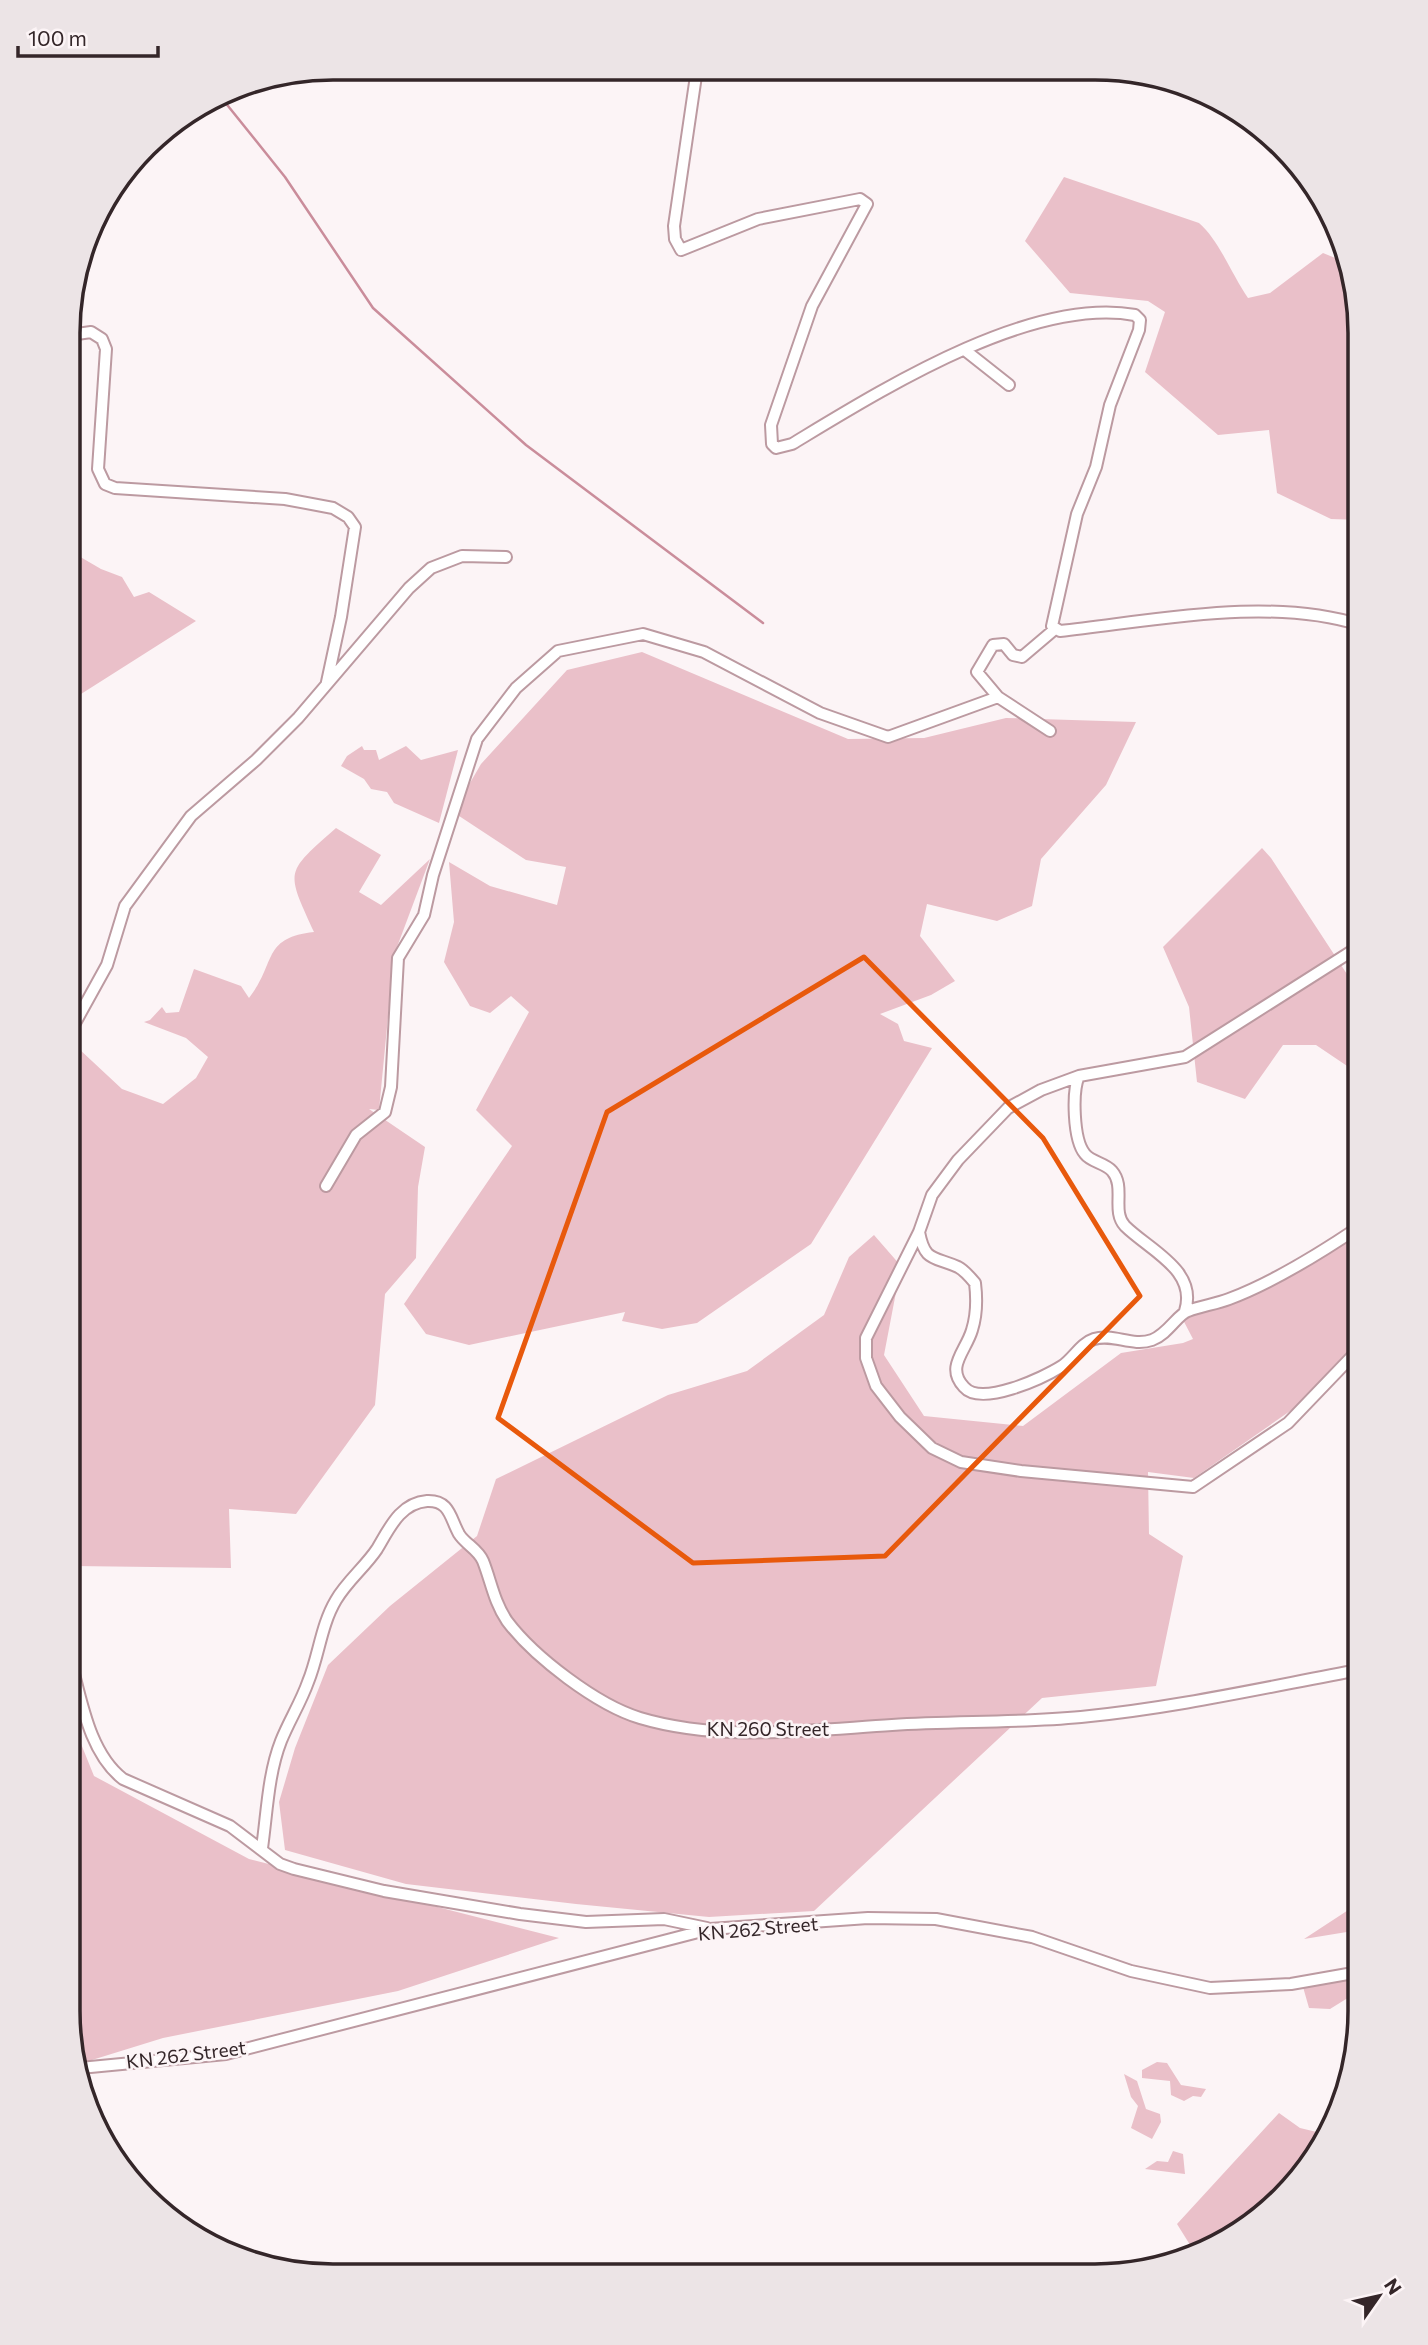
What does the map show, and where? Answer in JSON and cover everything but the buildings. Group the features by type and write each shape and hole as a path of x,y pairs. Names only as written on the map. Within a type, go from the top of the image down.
{"street":[{"path":"695,80 674,226 675,239 681,250 758,219 860,199 867,204 812,306 771,425 772,444 781,449 886,387 1016,329 1049,320 1125,313 1140,320 1110,405 1096,467 1074,523 1052,617 1055,629"},
{"path":"80,333 90,332 102,339 106,349 98,469 106,484 115,488 285,499 333,508 348,517 355,527 341,617 326,684"},
{"path":"966,351 1009,385"},
{"path":"80,1013 107,965 125,906 191,816 256,760 326,684 408,588 431,568 462,556 506,557"},
{"path":"1050,731 998,697 976,671 993,645 1004,645 1013,655 1022,657 1055,629 1259,613 1317,614 1348,622"},
{"path":"326,1186 356,1135 385,1112 391,1087 398,958 424,915 433,875 477,739 516,688 558,651 643,634 704,652 820,713 888,737 998,697"},
{"path":"1348,954 1185,1058 1079,1076 1041,1090 1008,1108 958,1160 932,1195 919,1232 866,1338 866,1358 876,1387 900,1417 932,1448 961,1462 1034,1472 1193,1487 1288,1423 1348,1360"},
{"path":"919,1232 923,1251 935,1260 960,1268 975,1283 976,1312 972,1333 955,1366 957,1379 966,1390 980,1396 1037,1379 1064,1365 1091,1340 1101,1338 1134,1344 1154,1339 1173,1327 1185,1311 1189,1298 1185,1282 1158,1250 1123,1224 1118,1208 1121,1193 1113,1171 1085,1154 1079,1139 1074,1100 1074,1087 1079,1076"},
{"path":"1185,1311 1241,1294 1348,1233"},
{"name":"KN 260 Street","path":"262,1848 272,1772 280,1743 308,1682 326,1619 338,1596 376,1551 394,1518 415,1504 428,1501 443,1504 449,1510 459,1534 482,1560 494,1599 508,1621 528,1643 580,1689 613,1709 671,1725 729,1732 975,1724 1082,1717 1214,1699 1348,1672"},
{"path":"80,1691 99,1751 109,1768 123,1779 230,1826 281,1864 384,1891 586,1922 664,1919 710,1929"},
{"name":"KN 262 Street","path":"87,2067 226,2053 710,1929 867,1918 936,1919 1032,1937 1131,1970 1210,1988 1291,1984 1348,1974"}],"highlighted area":[{"path":"864,957 1043,1138 1140,1296 885,1556 693,1563 498,1418 607,1112"}],"shaded area":[{"path":"1064,177 1199,223 1219,248 1248,298 1270,293 1323,253 1336,258 1343,284 1348,334 1348,520 1331,519 1277,493 1269,430 1218,435 1145,372 1165,312 1148,301 1070,293 1025,241"},
{"path":"80,557 122,577 134,597 149,592 196,621 80,695"},
{"path":"642,652 848,739 924,738 1006,718 1136,722 1106,785 1041,859 1032,906 997,921 927,904 920,936 955,981 931,995 880,1014 898,1024 904,1041 932,1048 811,1244 697,1323 662,1329 622,1321 625,1312 469,1345 426,1334 404,1304 512,1146 476,1110 529,1012 511,996 490,1013 470,1006 444,962 454,922 449,862 490,886 557,905 566,867 526,860 453,812 481,764 567,670"},
{"path":"362,746 364,750 376,750 379,760 406,746 421,760 458,750 439,823 394,803 387,792 371,789 364,779 341,766 347,756"},
{"path":"336,828 381,855 359,892 381,905 430,859 394,955 379,1110 369,1109 425,1147 418,1187 416,1258 385,1294 375,1405 296,1514 229,1509 231,1568 80,1566 80,1050 122,1089 163,1104 196,1078 208,1057 186,1038 144,1022 150,1020 162,1007 166,1013 179,1012 194,969 241,986 249,998 278,946 297,935 314,932 295,884 295,874 307,855"},
{"path":"1262,848 1348,976 1348,1067 1316,1045 1283,1045 1245,1099 1197,1082 1189,1007 1163,947"},
{"path":"874,1235 901,1266 884,1355 924,1416 1023,1426 1121,1353 1193,1339 1181,1316 1226,1306 1348,1239 1348,1351 1293,1409 1194,1478 1148,1472 1149,1534 1183,1556 1156,1686 1042,1698 814,1911 709,1917 576,1904 406,1884 285,1850 279,1802 295,1748 328,1665 390,1606 477,1536 496,1479 668,1395 747,1371 824,1315 849,1257"},
{"path":"80,1741 94,1776 249,1859 559,1938 398,1991 163,2038 85,2062 80,2011"},
{"path":"1348,1910 1348,1932 1304,1939"},
{"path":"1348,1978 1348,1998 1330,2009 1309,2008 1303,1987"},
{"path":"1157,2062 1167,2063 1181,2085 1206,2089 1201,2097 1193,2096 1184,2101 1171,2095 1170,2081 1142,2078 1142,2070"},
{"path":"1124,2074 1137,2081 1146,2109 1160,2114 1161,2122 1152,2139 1131,2128 1138,2106 1131,2097"},
{"path":"1279,2113 1300,2128 1317,2132 1285,2178 1261,2202 1235,2222 1190,2245 1177,2224"},
{"path":"1173,2151 1183,2154 1185,2174 1145,2169 1157,2161 1168,2162"}],"waterway":[{"path":"227,105 285,177 373,308 526,445 763,623"}]}
